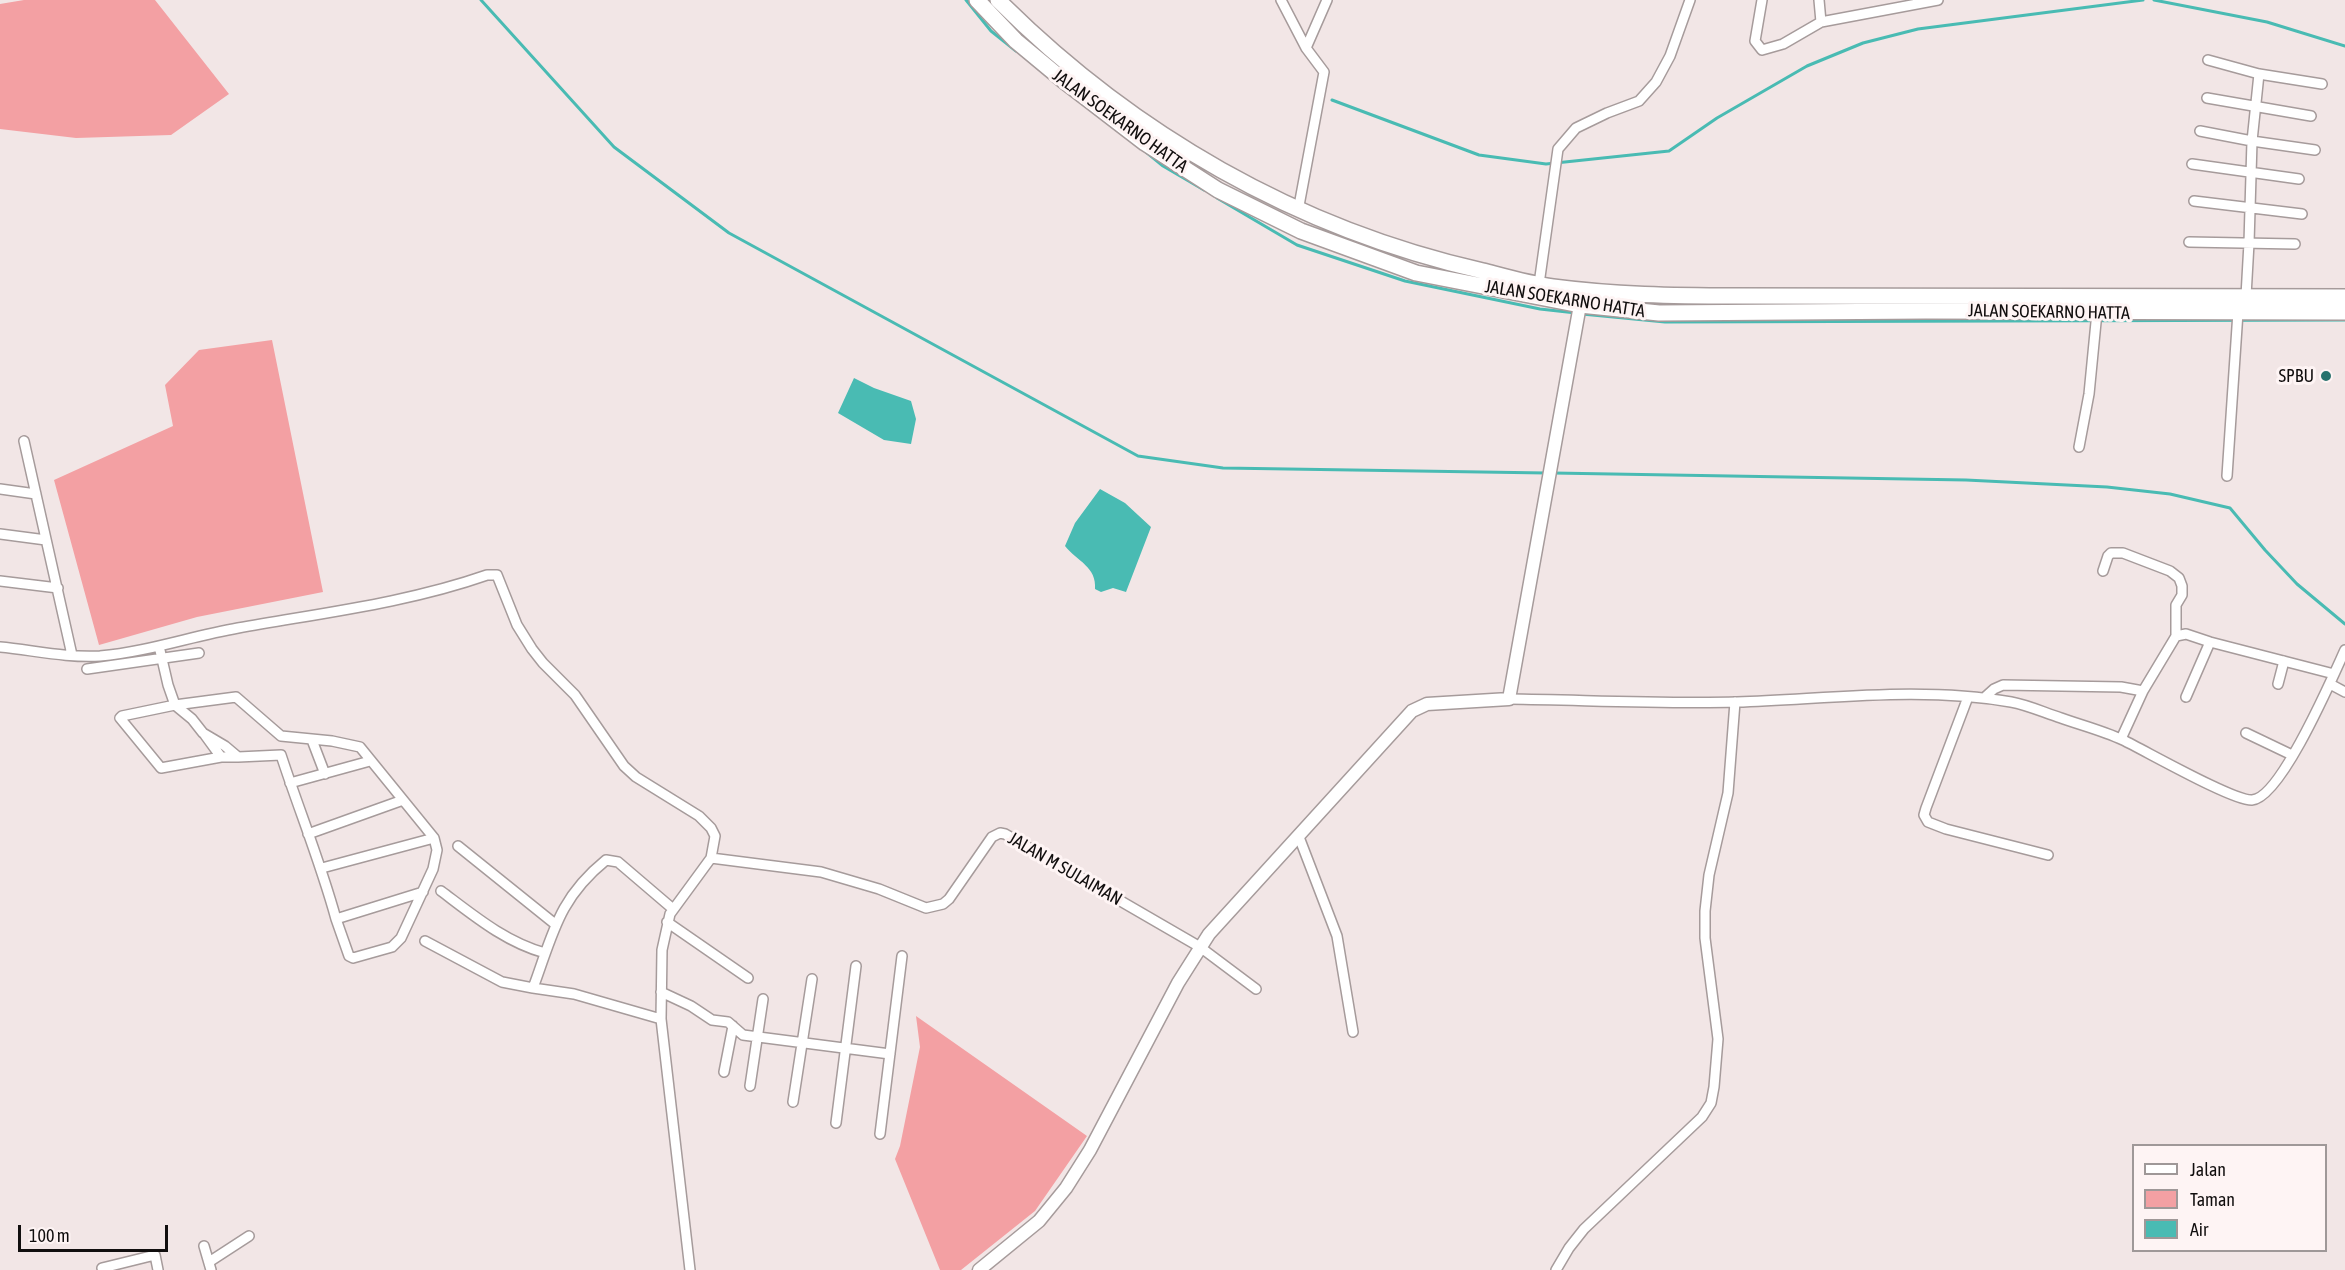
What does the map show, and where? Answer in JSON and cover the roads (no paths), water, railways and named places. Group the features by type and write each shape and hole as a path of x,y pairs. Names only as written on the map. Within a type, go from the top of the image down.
{"highway":[{"name":"JALAN SOEKARNO HATTA","path":"977,0 1016,41 1063,80 1145,143 1218,190 1301,231 1416,273 1580,307 1659,313 1925,310 2097,315 2238,315 2345,312"},
{"name":"JALAN SOEKARNO HATTA","path":"998,0 1038,40 1082,77 1187,152 1298,211 1435,261 1552,287 1655,295 2345,297"}],"street":[{"path":"1281,0 1305,48 1324,72 1298,211"},
{"path":"1305,48 1327,0"},
{"path":"1539,284 1558,149 1576,128 1639,101 1656,82 1670,56 1690,0"},
{"path":"1762,0 1755,41 1762,50 1783,44 1821,22 1938,0"},
{"path":"1819,0 1821,22"},
{"path":"2208,60 2259,74 2322,84"},
{"path":"2246,296 2252,141 2259,74"},
{"path":"2207,98 2311,116"},
{"path":"2200,131 2315,150"},
{"path":"2192,164 2299,179"},
{"path":"2194,201 2302,214"},
{"path":"2189,242 2249,247 2295,244"},
{"path":"1509,699 1580,307"},
{"path":"2079,447 2094,355 2097,315"},
{"path":"2227,476 2238,315"},
{"path":"24,441 72,655"},
{"path":"0,489 36,494"},
{"path":"0,534 46,540"},
{"path":"2103,572 2108,556 2123,553 2162,567 2175,575 2182,586 2182,594 2176,605 2176,636 2143,691 2121,739"},
{"path":"0,646 99,656 235,628 358,607 487,575 497,575 517,626 532,649 575,694 624,766 636,777 699,816 711,828 715,836 711,858 667,922 662,950 661,1019 690,1270"},
{"path":"0,581 58,588"},
{"path":"2176,636 2186,634 2334,674"},
{"path":"2186,697 2210,642"},
{"path":"159,645 160,658 175,705 192,719 221,758"},
{"path":"979,1270 1039,1221 1066,1188 1090,1150 1178,983 1200,947 1218,924 1416,708 1427,704 1509,699 1735,702 1894,694 1983,698 2014,702 2121,739 2219,788 2250,800 2259,798 2270,788 2306,733 2345,650"},
{"path":"87,669 199,653"},
{"path":"2278,684 2284,661"},
{"path":"1983,698 1994,688 2015,684 2127,688 2143,691"},
{"path":"2330,684 2345,692"},
{"path":"281,736 281,755 322,868 336,920 349,956 353,958 392,948 401,938 423,892 433,868 436,850 434,838 360,747 332,741 281,736 236,697 175,705 120,718 161,768 221,758 281,755"},
{"path":"1968,697 1924,815 1928,822 1946,829 2048,855"},
{"path":"1556,1270 1584,1229 1702,1117 1710,1103 1714,1087 1718,1039 1705,938 1705,911 1709,875 1728,793 1735,702"},
{"path":"203,733 238,757"},
{"path":"2246,733 2292,755"},
{"path":"312,740 325,774"},
{"path":"290,783 370,761"},
{"path":"308,834 403,800"},
{"name":"JALAN M SULAIMAN","path":"711,858 821,872 879,889 926,908 943,904 949,899 992,837 1000,833 1200,947"},
{"path":"1299,837 1337,936 1353,1032"},
{"path":"322,868 434,838"},
{"path":"458,846 555,924"},
{"path":"533,988 555,924 572,892 606,860 618,862 674,909"},
{"path":"441,891 488,926 532,949 545,953"},
{"path":"336,920 423,892"},
{"path":"667,922 748,978"},
{"path":"424,941 502,982 574,993 661,1019"},
{"path":"1200,947 1256,989"},
{"path":"880,1134 902,956"},
{"path":"836,1123 856,966"},
{"path":"793,1102 812,979"},
{"path":"661,992 691,1006 712,1020 728,1022 743,1035 890,1054"},
{"path":"750,1086 763,999"},
{"path":"723,1072 733,1026"},
{"path":"204,1246 210,1266 249,1236"},
{"path":"103,1266 154,1256 158,1270"}],"water":[{"path":"854,378 911,401 916,419 911,444 884,440 838,413"},
{"path":"1100,489 1125,503 1151,527 1126,592 1113,588 1101,592 1095,589 1095,581 1090,570 1065,546 1075,523"}],"waterway":[{"path":"481,0 614,147 729,233 1138,456 1223,468 1546,473"},
{"path":"966,0 991,31 1016,51"},
{"path":"1332,100 1479,155 1546,164 1669,151 1717,118 1807,66 1863,43 1918,29 2143,0"},
{"path":"2154,0 2267,22 2345,46"},
{"path":"1146,152 1163,166 1204,190"},
{"path":"1217,198 1297,245 1405,281 1540,309 1576,313"},
{"path":"1582,314 1665,322 2345,320"},
{"path":"1553,473 1966,480 2107,487 2170,494 2230,508 2297,584 2345,624"}],"place":[{"name":"SPBU","path":"2326,376"}]}
